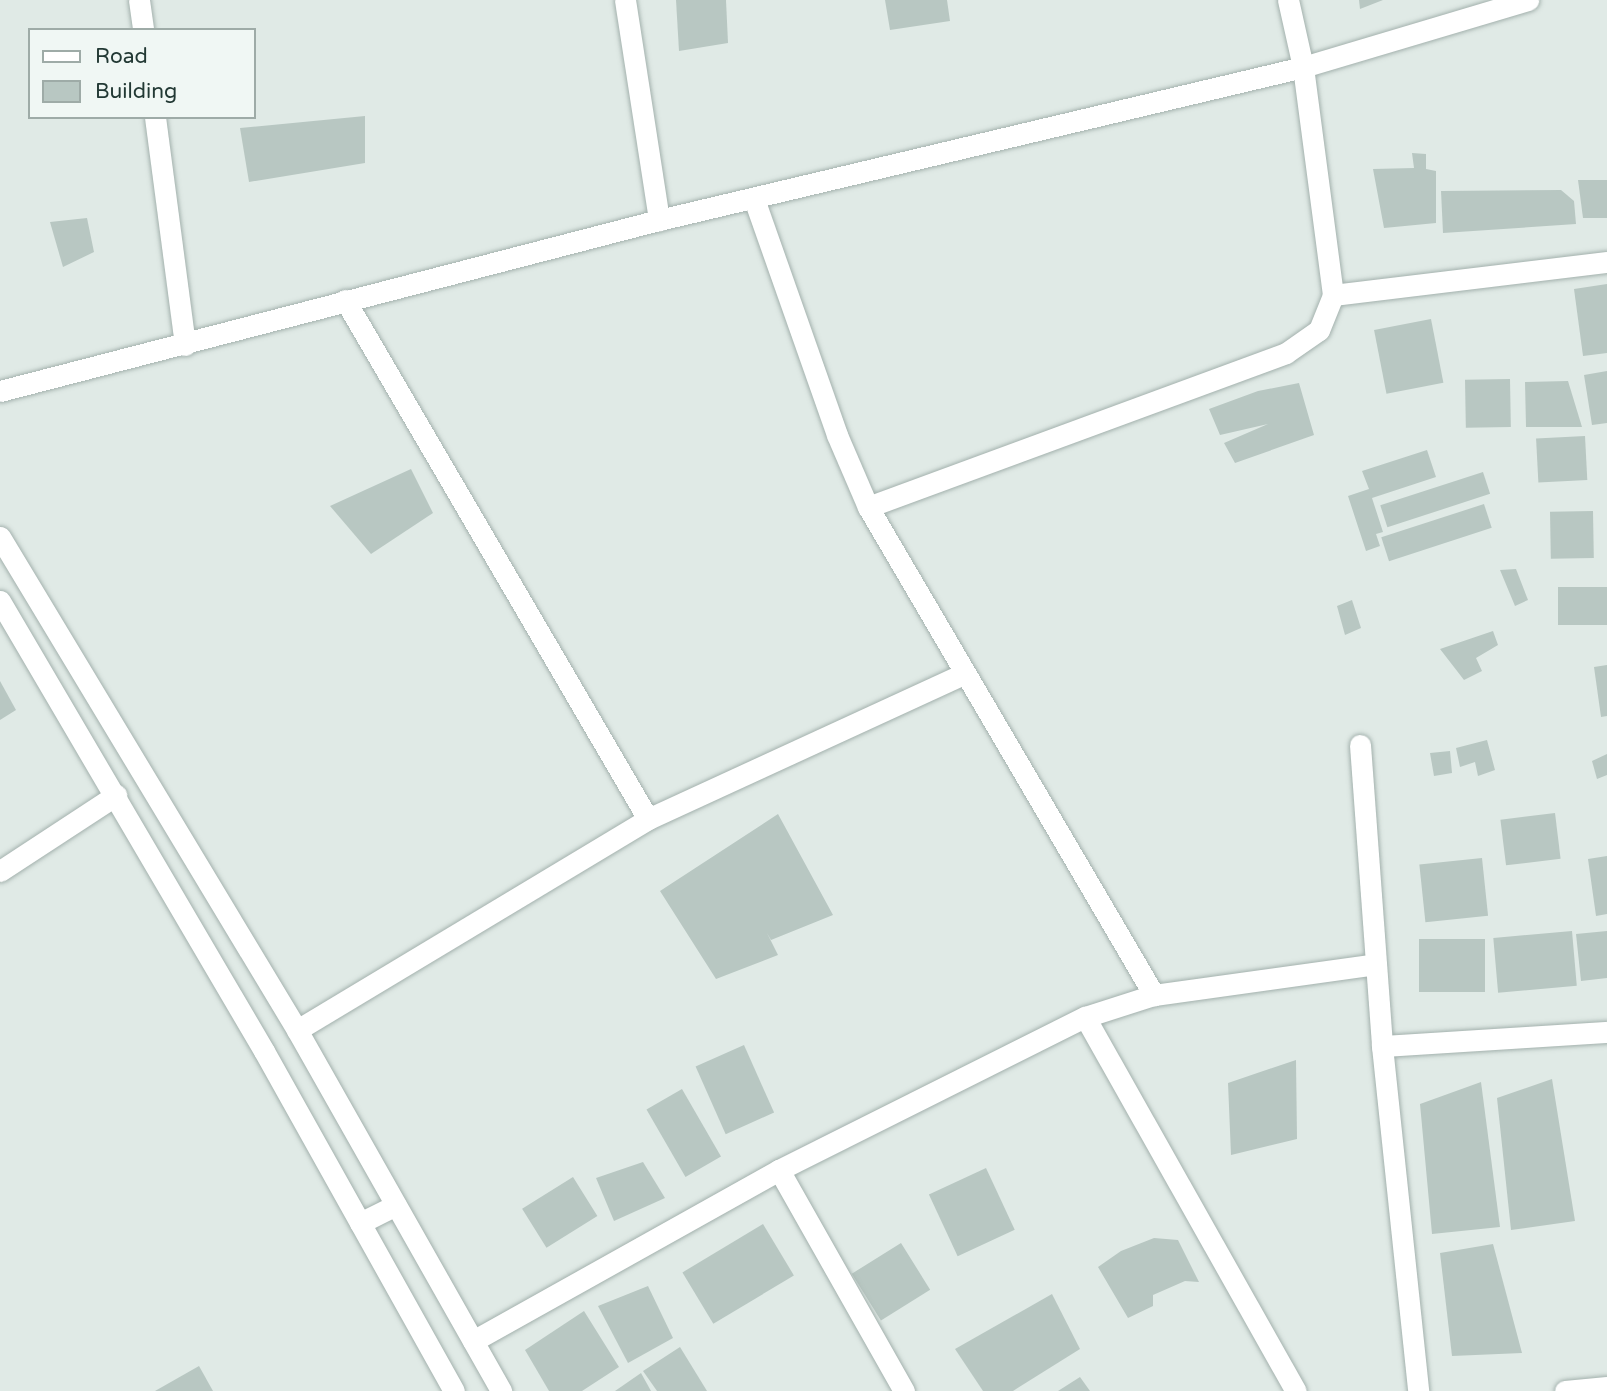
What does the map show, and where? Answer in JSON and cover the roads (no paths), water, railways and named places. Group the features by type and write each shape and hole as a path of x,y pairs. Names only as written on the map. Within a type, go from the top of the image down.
{"street":[{"path":"139,0 143,28"},
{"path":"625,0 659,220"},
{"path":"868,507 1286,353 1319,330 1333,295 1303,66 1288,0"},
{"path":"0,391 186,345 345,300 659,220 1303,66 1528,0"},
{"path":"155,119 186,345"},
{"path":"754,199 836,435 868,507 963,674 1154,995"},
{"path":"1333,295 1607,262"},
{"path":"345,300 648,819"},
{"path":"0,537 297,1030 501,1391"},
{"path":"0,601 116,795 454,1391"},
{"path":"297,1030 648,819 963,674"},
{"path":"1360,745 1382,1045 1418,1391"},
{"path":"0,872 116,795"},
{"path":"473,1341 779,1170 1085,1017 1154,995 1376,964"},
{"path":"1085,1017 1296,1391"},
{"path":"1382,1045 1607,1032"},
{"path":"779,1170 904,1391"},
{"path":"360,1223 396,1205"},
{"path":"1565,1391 1607,1387"}]}
